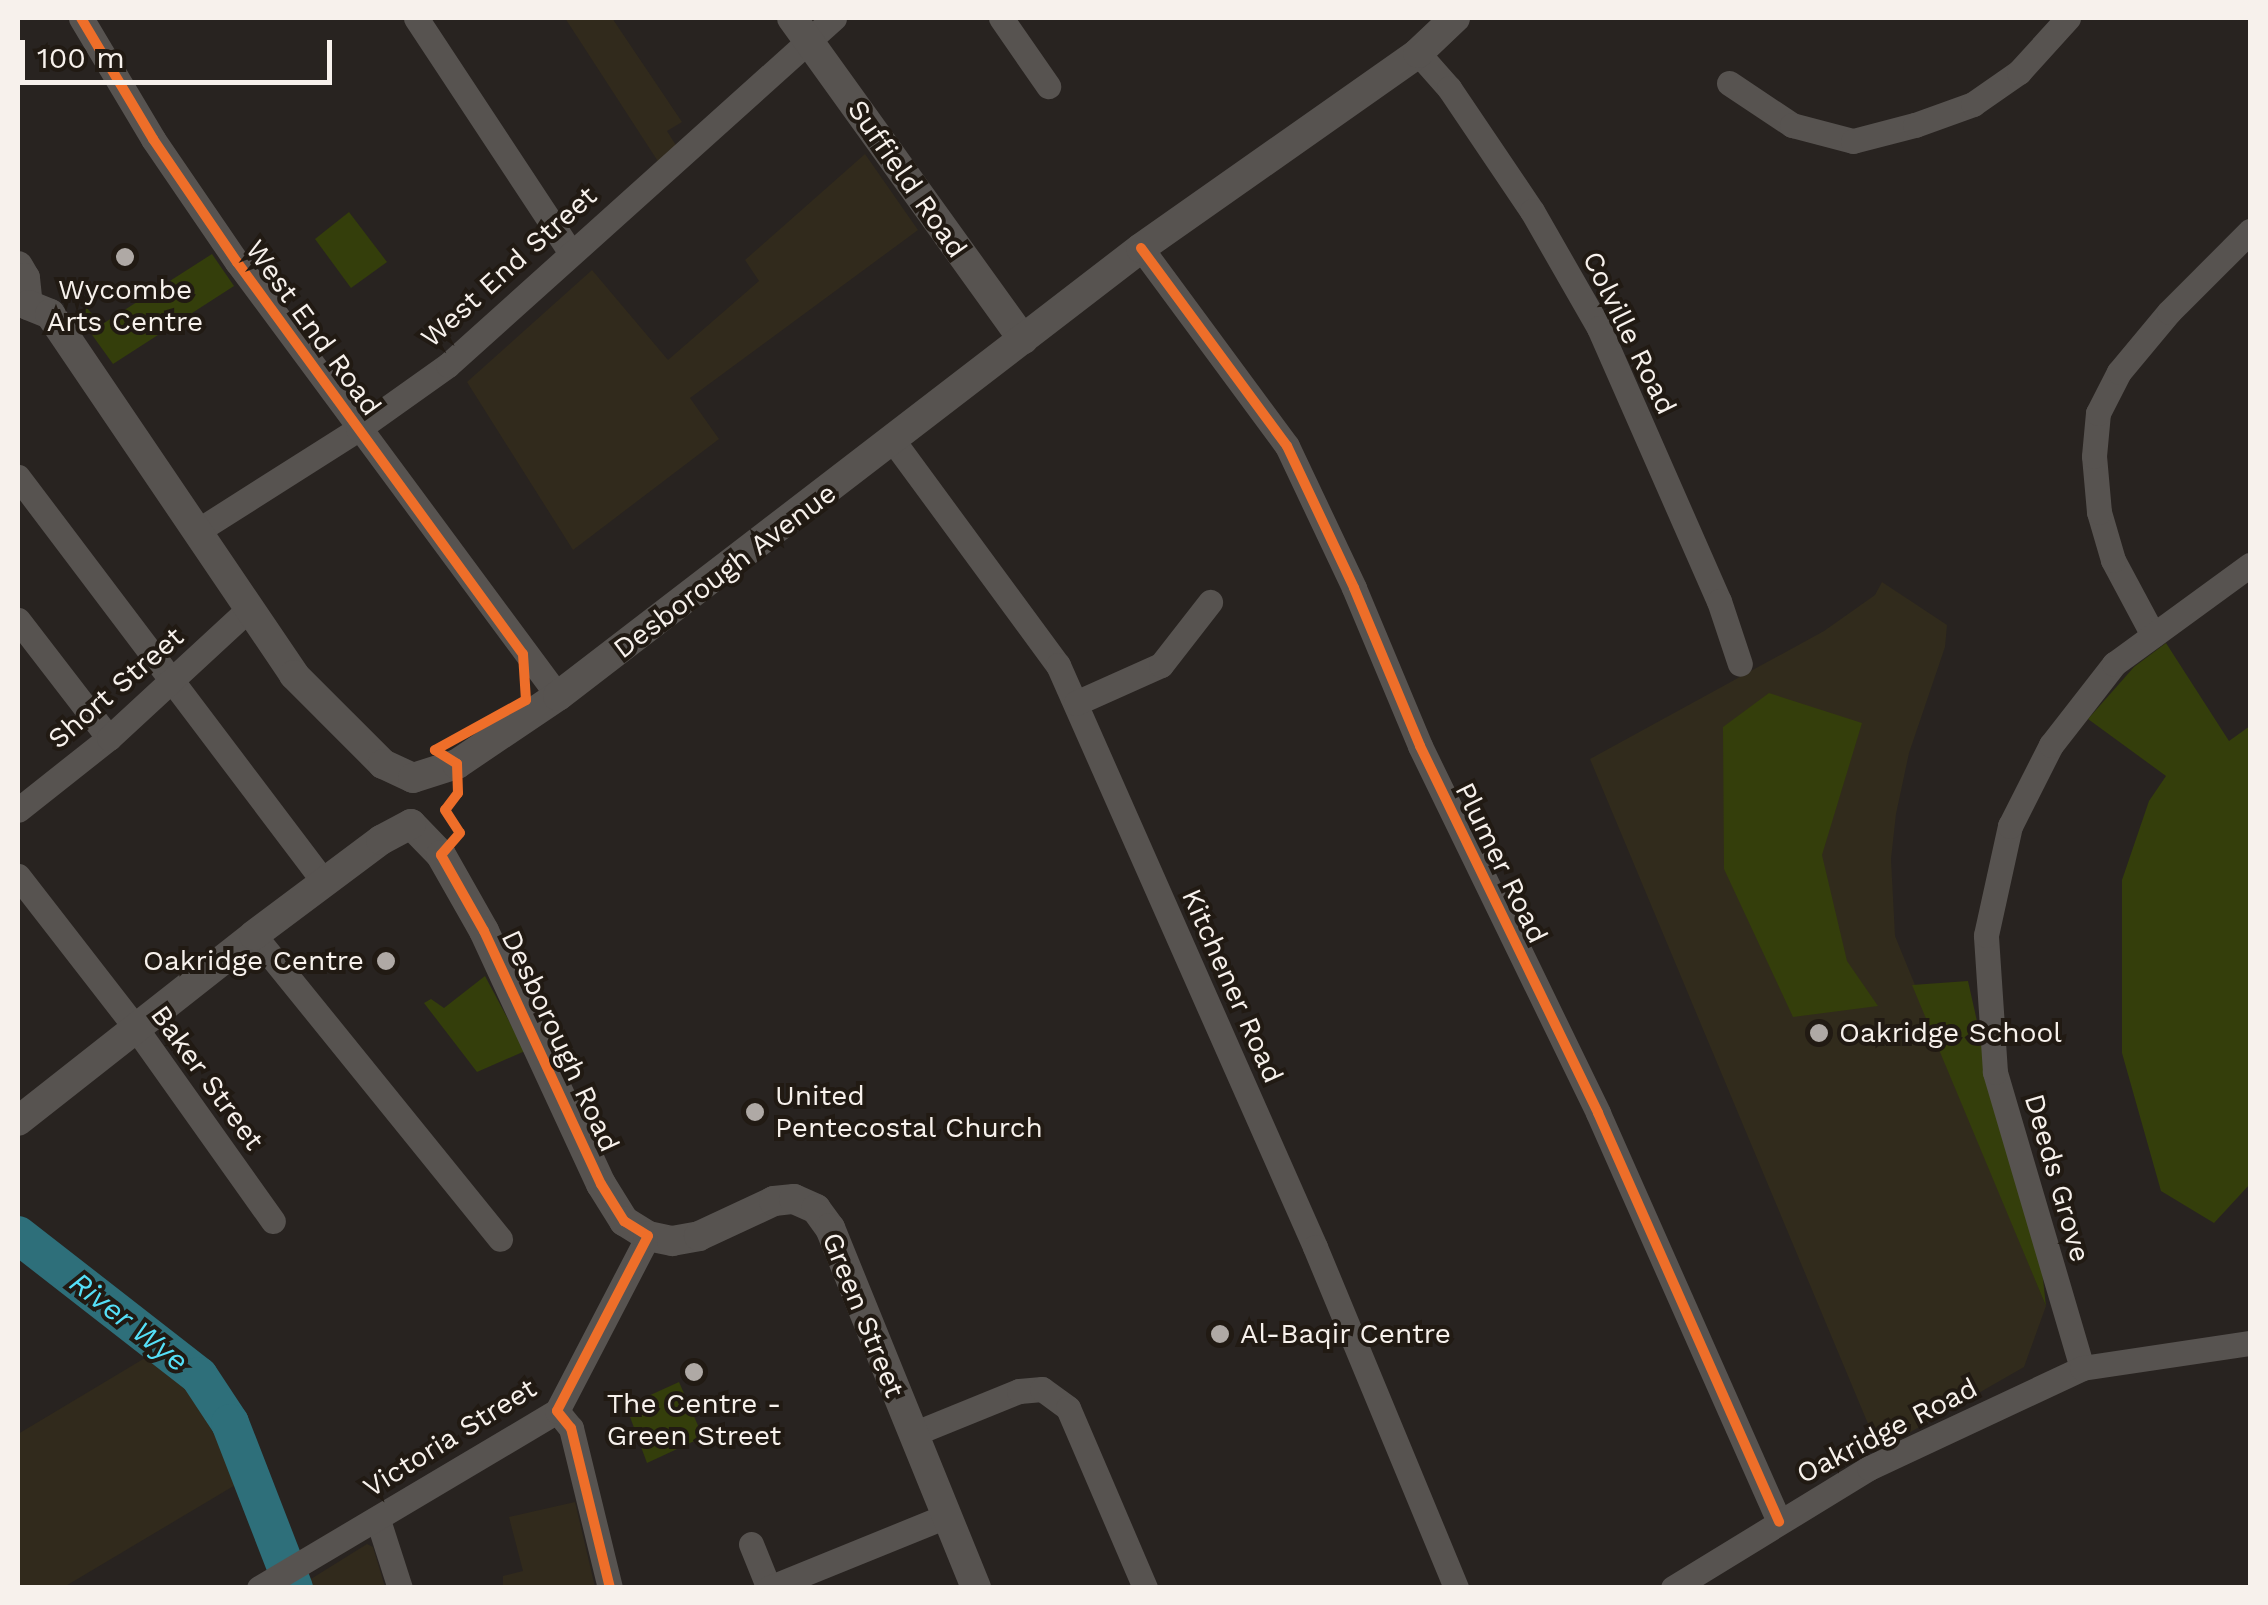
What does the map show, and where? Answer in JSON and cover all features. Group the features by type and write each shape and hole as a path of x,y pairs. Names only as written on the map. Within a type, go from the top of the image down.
{"street":[{"name":"West End Road","path":"81,18 153,139 358,429 558,696"},
{"path":"416,18 570,252"},
{"name":"West End Street","path":"199,530 358,429 448,365 800,28 834,18"},
{"path":"1001,18 1048,86"},
{"name":"Desborough Avenue","path":"414,778 456,764 558,696 894,442 1141,248 1418,53 1455,18"},
{"path":"1730,83 1792,125 1853,141 1915,126 1973,104 2019,72 2068,18"},
{"name":"Suffield Road","path":"800,28 1023,340"},
{"name":"Colville Road","path":"1418,53 1449,88 1532,211 1599,328 1719,601 1740,664"},
{"path":"2153,635 2113,560 2098,512 2094,456 2098,414 2119,372 2169,312 2250,231"},
{"name":"Plumer Road","path":"1141,248 1287,446 1354,588 1420,746 1598,1114 1778,1522"},
{"path":"18,266 25,278 23,312 50,314 294,675 383,764 414,778 411,824 381,840 254,934 18,1121"},
{"name":"Kitchener Road","path":"894,442 1058,664 1315,1248 1456,1588"},
{"path":"18,477 324,882"},
{"name":"Deeds Grove","path":"2082,1368 1996,1072 1986,935 2010,826 2051,745 2114,664 2250,565"},
{"path":"1076,702 1161,665 1210,602"},
{"name":"Short Street","path":"18,810 109,738 250,608"},
{"path":"18,620 109,738"},
{"name":"Desborough Road","path":"411,824 441,855 484,931 601,1184 624,1221 648,1236"},
{"name":"Baker Street","path":"22,891 135,1027 273,1221"},
{"path":"254,934 500,1238"},
{"name":"Green Street","path":"648,1236 672,1241 699,1236 774,1201 794,1199 816,1209 830,1228 976,1588"},
{"name":"Victoria Street","path":"259,1588 557,1411 648,1236"},
{"name":"Oakridge Road","path":"1673,1588 1869,1468 2082,1368 2250,1343"},
{"path":"912,1434 1020,1390 1042,1389 1068,1408 1144,1588"},
{"path":"557,1411 572,1428 610,1588"},
{"path":"751,1544 769,1587 946,1516"},
{"path":"378,1520 400,1588"}],"shaded area":[{"path":"565,18 612,18 682,122 667,131 677,147 659,163"},
{"path":"865,154 918,230 690,398 719,439 573,550 467,382 592,270 668,360 759,281 745,260"},
{"name":"Oakridge School","path":"1882,582 1947,625 1945,647 1909,753 1896,814 1891,859 1895,936 2046,1306 2024,1367 1879,1450 1590,759 1824,631 1875,595"},
{"path":"155,1352 176,1370 242,1481 64,1587 18,1587 18,1434"},
{"path":"575,1502 595,1587 503,1587 503,1576 523,1571 509,1517"},
{"path":"367,1544 373,1547 385,1587 298,1587"}],"green space":[{"path":"349,212 387,262 351,288 315,239"},
{"path":"212,254 234,286 113,364 80,318 82,312 87,308 101,325"},
{"path":"2166,643 2229,741 2250,726 2250,1184 2214,1223 2161,1191 2122,1053 2122,880 2149,801 2166,776 2088,719 2134,667"},
{"path":"1769,693 1862,723 1822,855 1847,961 1878,1006 1793,1017 1724,869 1723,727"},
{"path":"485,976 525,1051 477,1072 424,1003 431,999 444,1008"},
{"path":"1968,981 1994,1097 2039,1243 2046,1306 1912,985"},
{"path":"679,1382 703,1437 647,1463 626,1406"}],"waterway":[{"name":"River Wye","path":"18,1235 199,1376 230,1423 294,1588"}],"cycle path":[{"path":"81,18 153,139 237,262 523,654 526,700 435,750 457,764 458,793 445,810 460,833 441,855 484,931 601,1184 624,1221 648,1236 557,1411 571,1428 610,1588"},
{"path":"1141,248 1287,446 1354,588 1420,746 1598,1113 1779,1522"}],"place":[{"name":"Wycombe Arts Centre","path":"125,257"},
{"name":"Oakridge Centre","path":"386,961"},
{"name":"Oakridge School","path":"1819,1033"},
{"name":"United Pentecostal Church","path":"755,1112"},
{"name":"Al-Baqir Centre","path":"1220,1334"},
{"name":"The Centre - Green Street","path":"694,1372"}]}
